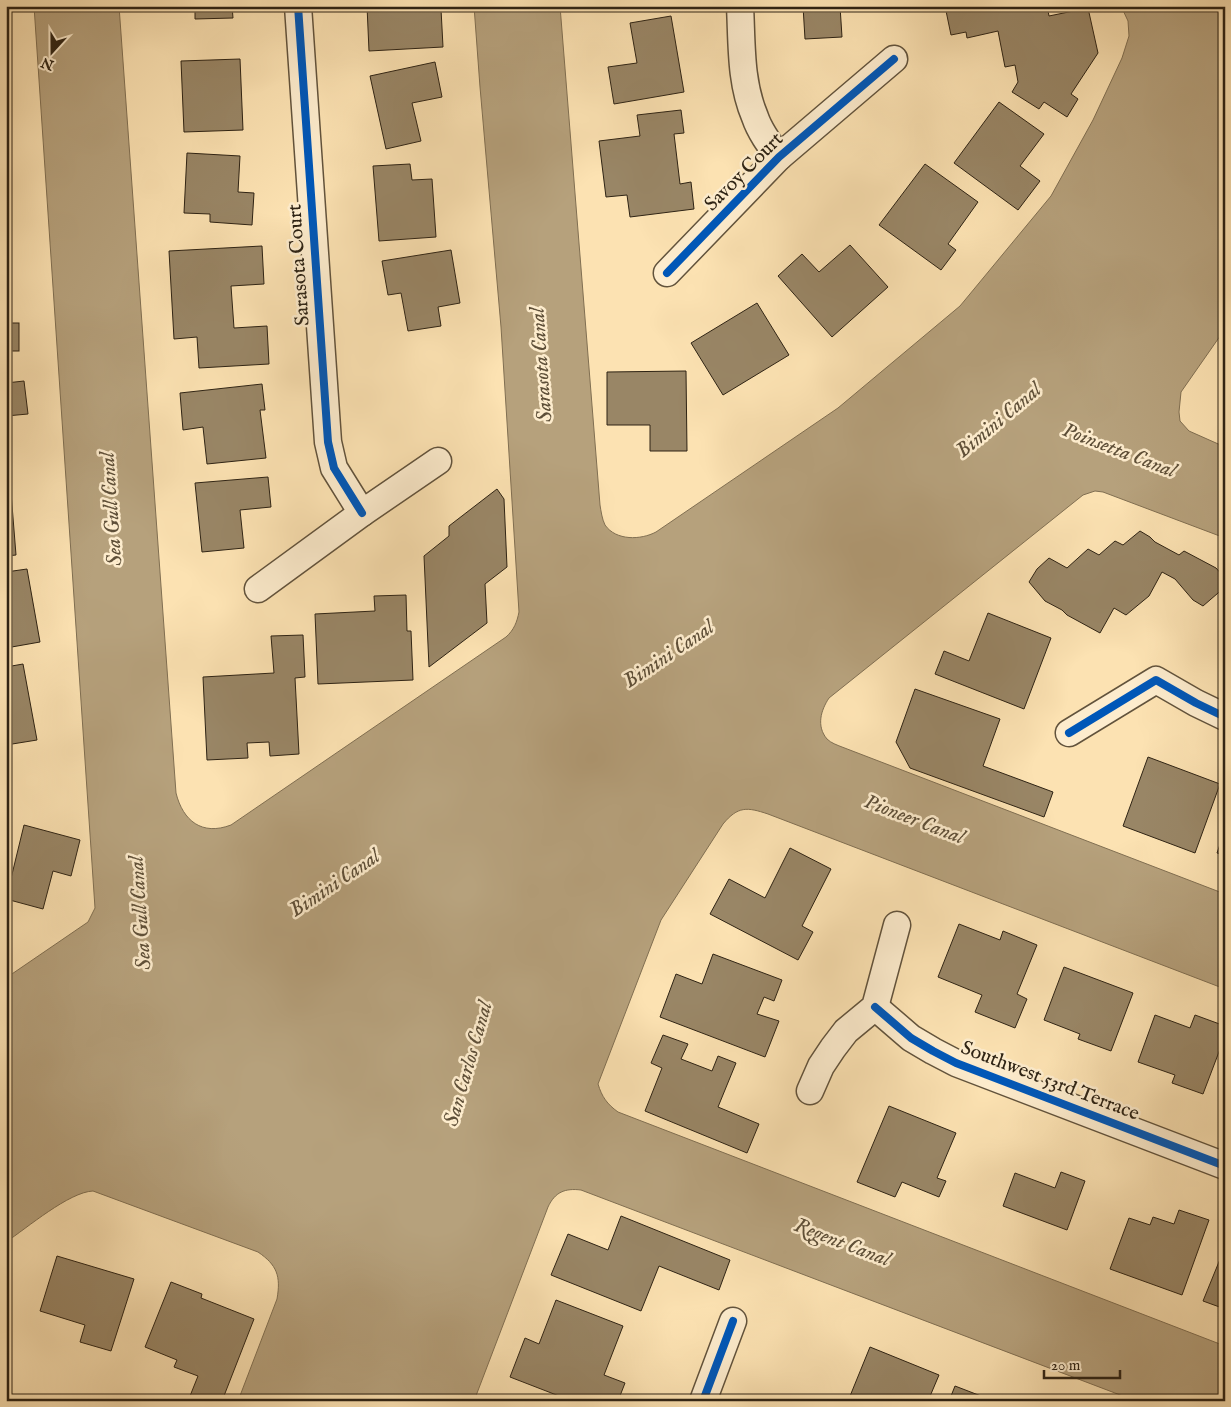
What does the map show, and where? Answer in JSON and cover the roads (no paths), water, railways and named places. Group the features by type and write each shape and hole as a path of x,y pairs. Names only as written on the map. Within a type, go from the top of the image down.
{"street":[{"name":"Sarasota Court","path":"298,6 328,442 334,468 362,513"},
{"name":"Savoy Court","path":"740,6 744,79 748,101 766,139 779,157"},
{"name":"Savoy Court","path":"666,273 779,157 894,59"},
{"path":"258,589 362,513 438,461"},
{"path":"1069,734 1156,680 1196,704 1225,717"},
{"path":"810,1091 821,1066 846,1031 875,1008 897,925"},
{"name":"Southwest 53rd Terrace","path":"875,1008 911,1038 956,1063 1225,1166"},
{"path":"704,1401 734,1321"}],"water":[{"path":"34,6 119,6 176,793 183,811 189,818 195,824 211,829 231,825 506,637 513,629 517,619 519,612 501,327 474,6 560,6 600,505 604,523 610,530 622,536 636,538 656,532 838,408 960,306 1051,196 1093,120 1122,58 1129,36 1128,21 1121,6 1225,6 1225,329 1181,392 1179,412 1180,421 1189,431 1225,447 1225,538 1103,492 1095,491 1083,495 829,698 822,713 821,723 827,739 836,745 1225,894 1225,989 768,814 748,809 733,814 723,824 661,920 598,1084 605,1100 618,1112 1225,1346 1225,1401 1136,1401 581,1190 575,1190 561,1192 548,1207 474,1401 238,1401 277,1299 278,1277 276,1272 270,1262 258,1252 93,1191 72,1197 60,1204 6,1242 6,978 88,922 95,908"}],"water label":[{"name":"Sarasota Canal","path":"542,365"},
{"name":"Bimini Canal","path":"999,421"},
{"name":"Poinsetta Canal","path":"1119,451"},
{"name":"Sea Gull Canal","path":"112,509"},
{"name":"Bimini Canal","path":"669,655"},
{"name":"Pioneer Canal","path":"914,820"},
{"name":"Bimini Canal","path":"335,884"},
{"name":"Sea Gull Canal","path":"141,913"},
{"name":"San Carlos Canal","path":"469,1064"},
{"name":"Regent Canal","path":"842,1243"}]}
